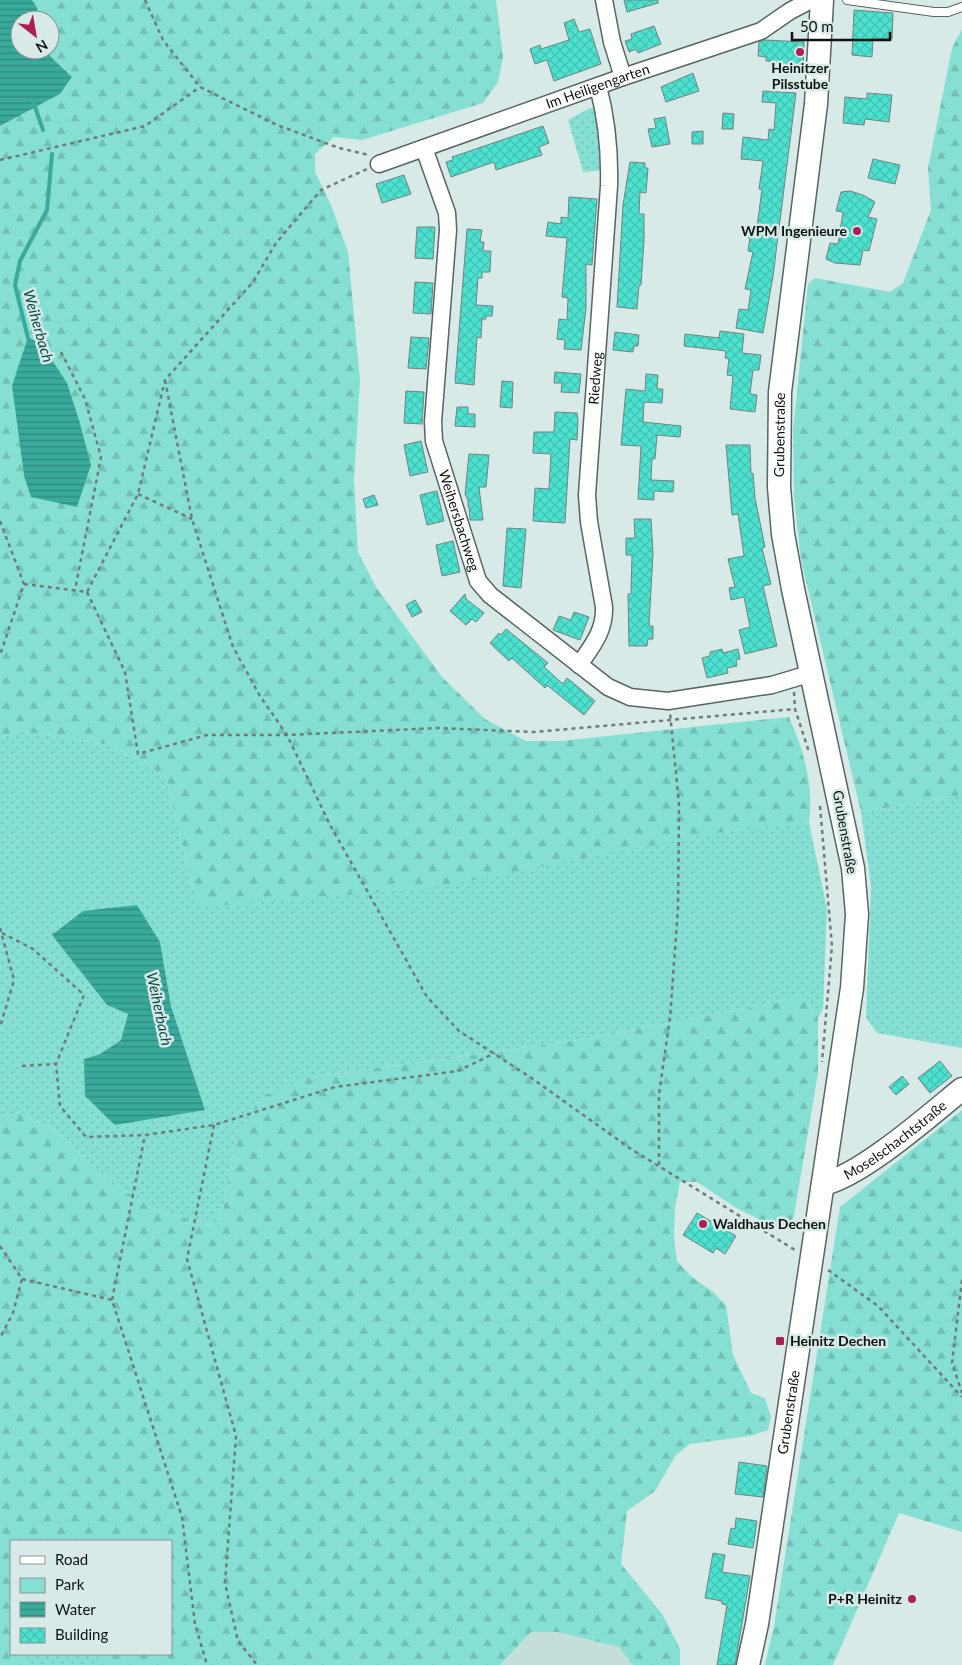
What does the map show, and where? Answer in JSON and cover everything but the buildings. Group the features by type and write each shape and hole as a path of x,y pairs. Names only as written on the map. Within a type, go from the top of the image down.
{"street":[{"path":"604,0 610,34 623,77"},
{"name":"Im Heiligengarten","path":"385,162 623,77 761,31 790,11 811,0"},
{"name":"Grubenstraße","path":"748,1665 757,1624 852,988 856,914 847,838 802,676 778,487 780,392 816,104 822,0"},
{"name":"Riedweg","path":"579,665 600,632 604,621 604,607 589,522 587,495 609,186 608,128 598,86"},
{"name":"Weihersbachweg","path":"424,148 447,213 448,230 434,442 478,581 490,595 579,665 608,687 630,697 648,701 668,701 772,685 802,676"},
{"name":"Moselschachtstraße","path":"823,1184 835,1181 858,1169 962,1089"}],"lane":[{"path":"847,0 934,12 948,12 962,7"}],"path":[{"path":"145,0 163,40 200,87 277,125 339,148 385,162"},
{"path":"0,160 145,126 200,87"},
{"path":"87,592 138,494 165,380 253,282 276,243 321,190 333,183 385,162"},
{"path":"61,352 85,399 101,457 75,590"},
{"path":"165,380 192,519 233,647 260,696 287,735 330,826 427,997 459,1031 495,1053 659,1165 812,1259 878,1306 962,1395"},
{"path":"138,494 192,519"},
{"path":"0,521 24,584 0,655"},
{"path":"24,584 87,592"},
{"path":"87,592 125,672 138,754 207,735 287,735 438,728 534,732 795,709"},
{"path":"802,676 795,709 809,753"},
{"path":"659,1165 659,1094 670,1018 678,908 679,804 672,721"},
{"path":"819,798 832,946 821,1065"},
{"path":"0,928 14,980 0,1028"},
{"path":"2,933 32,949 84,995 56,1064 60,1106 86,1137 145,1135 214,1124 335,1087 458,1071 495,1053"},
{"path":"22,1066 56,1064"},
{"path":"214,1124 187,1259 236,1436 225,1583 238,1641 257,1665"},
{"path":"145,1135 112,1300 182,1517 194,1624 207,1665"},
{"path":"0,1246 22,1280 112,1300"},
{"path":"0,1338 13,1313 22,1280"},
{"path":"962,1280 952,1363 962,1395"}],"shaded area":[{"path":"531,1632 556,1632 619,1647 633,1665 500,1665"}],"green space":[{"path":"32,0 496,0 503,57 498,82 483,103 362,140 334,137 315,154 315,172 331,205 348,252 360,380 354,480 358,552 376,587 442,677 485,719 526,741 560,741 789,717 803,756 809,782 809,822 722,832 431,888 202,907 193,890 166,777 110,745 18,731 0,738 0,126 60,94 72,77 54,60 60,60 60,10 37,10","holes":["12,386 32,497 24,476"]},
{"path":"962,29 962,795 861,812 801,560 794,497 793,431 808,284 815,278 890,292 903,283 931,210 928,168 952,48"},
{"path":"590,108 594,108 604,146 604,170 583,172 568,120"},
{"path":"18,731 110,745 166,777 193,890 809,822 827,909 823,1009 818,1018 806,1001 797,995 771,1004 578,1040 305,1078 234,1147 223,1211 210,1225 153,1209 112,1182 51,1128 20,1112 0,1116 0,738","holes":["160,942 171,1006 205,1110 170,1115 84,1059 100,1054 121,1040 128,1014 107,1005"]},
{"path":"962,795 962,1048 877,1033 866,1018 871,887 861,812"},
{"path":"797,995 806,1001 818,1018 818,1073 794,1216 788,1227 777,1228 736,1208 697,1182 680,1182 675,1208 674,1237 677,1261 692,1277 714,1293 726,1305 733,1355 751,1393 765,1398 771,1417 768,1430 750,1436 690,1444 676,1455 655,1491 627,1511 621,1564 663,1615 680,1649 680,1665 633,1665 619,1647 557,1632 531,1632 500,1665 100,1665 100,1659 97,1655 172,1655 172,1540 10,1540 10,1655 27,1655 25,1665 0,1665 0,1116 20,1112 51,1128 112,1182 153,1209 210,1225 223,1211 234,1147 260,1097 305,1078 578,1040 771,1004"},
{"path":"962,1110 962,1532 899,1513 833,1665 765,1665 774,1626 840,1207"},
{"path":"27,1655 97,1655 100,1659 100,1665 25,1665"}],"water":[{"path":"0,0 32,0 37,10 10,10 10,60 54,60 72,77 60,94 0,126"},
{"path":"28,337 42,345 67,383 79,420 91,465 77,507 31,497 24,476 12,386"},
{"path":"137,905 160,942 171,1006 205,1110 115,1125 85,1096 84,1059 100,1054 121,1040 128,1014 107,1005 52,935 83,911"}],"waterway":[{"name":"Weiherbach","path":"33,101 43,130"},
{"name":"Weiherbach","path":"29,342 15,285 20,261 47,210 52,154"}],"place":[{"name":"Heinitzer Pilsstube","path":"800,52"},
{"name":"WPM Ingenieure","path":"857,231"},
{"name":"Waldhaus Dechen","path":"703,1224"},
{"name":"Heinitz Dechen","path":"780,1341"},
{"name":"P+R Heinitz","path":"912,1599"}]}
